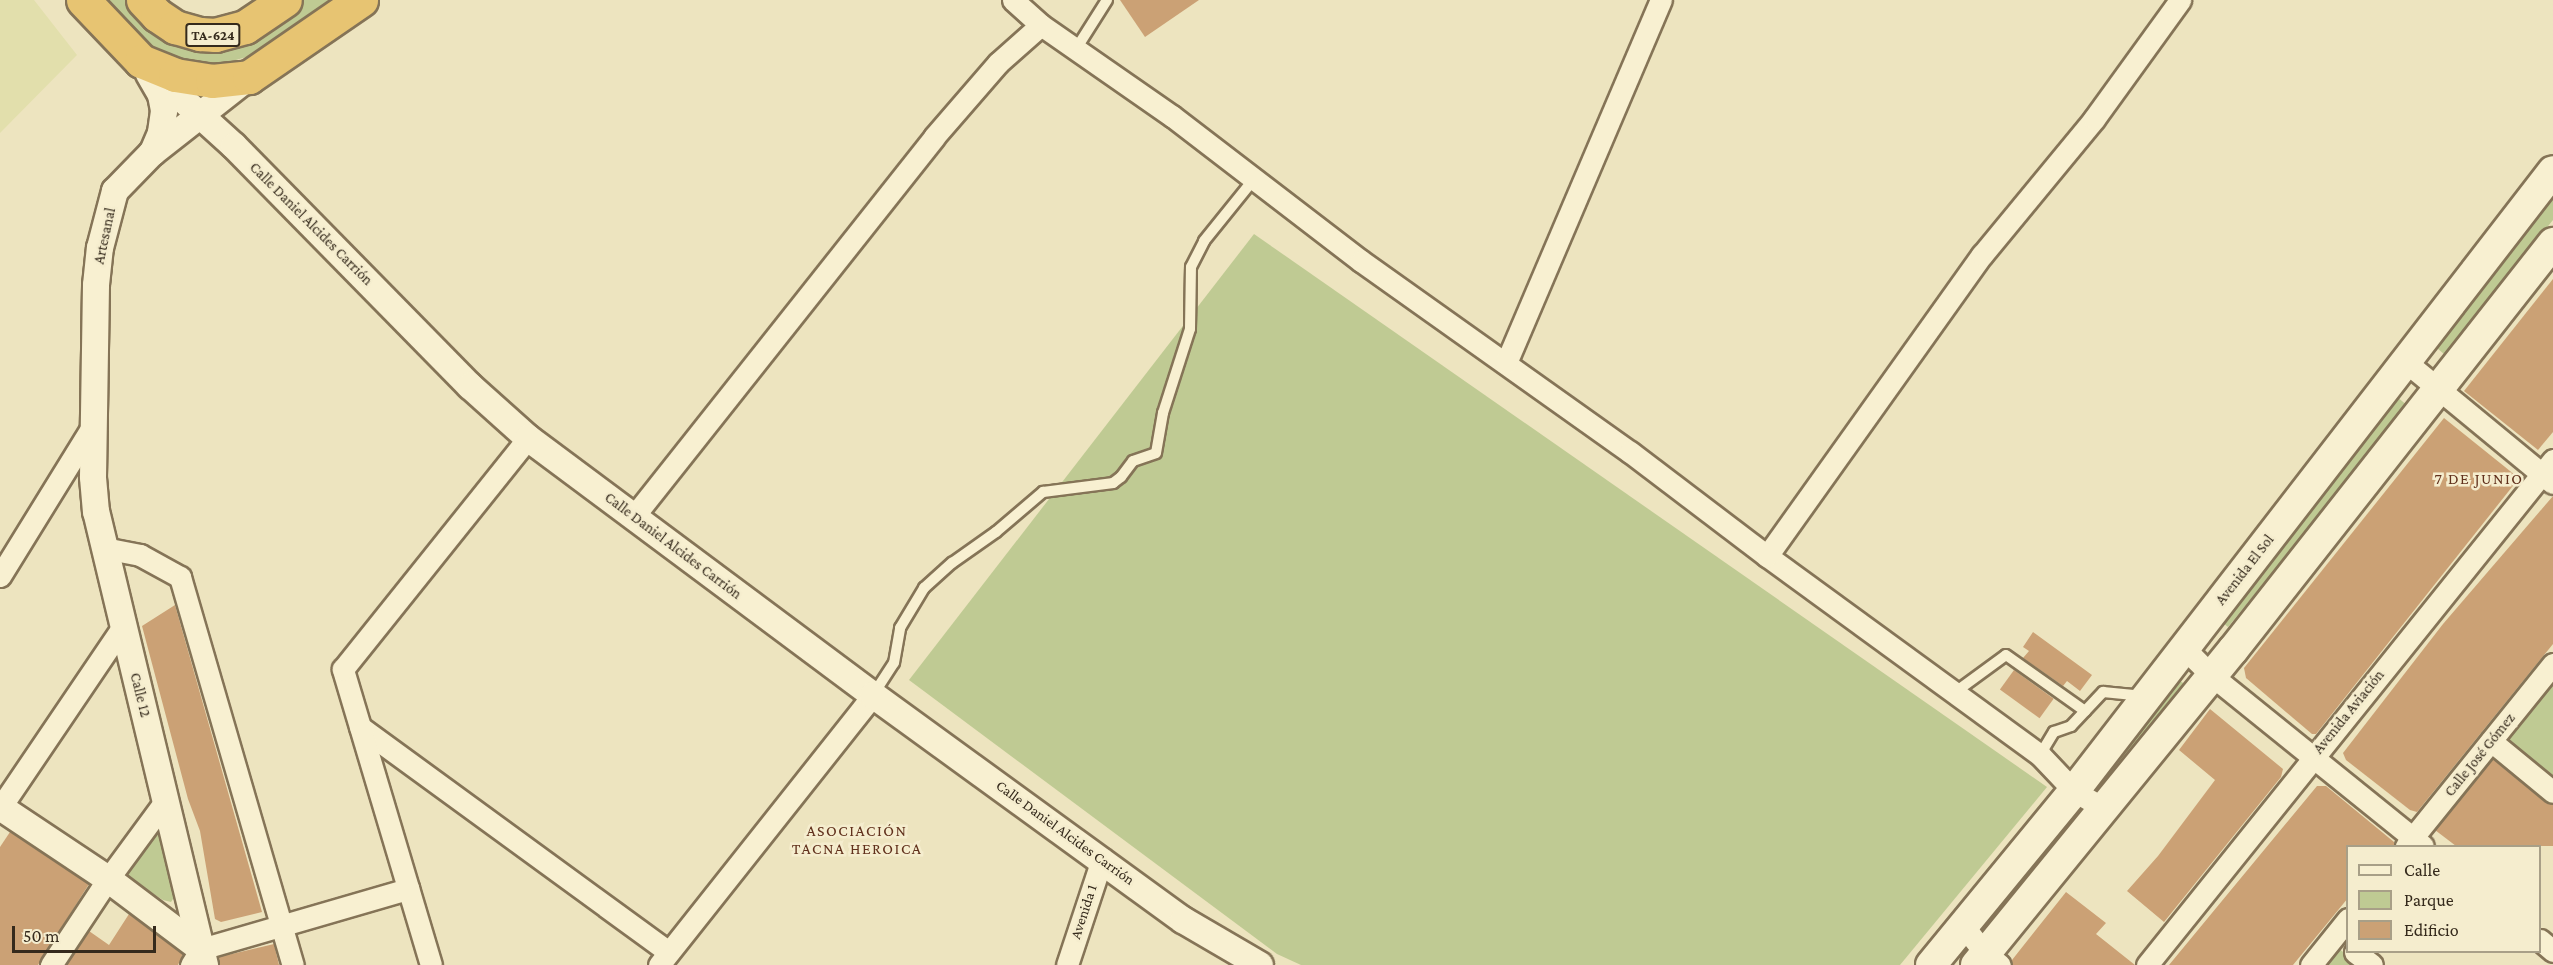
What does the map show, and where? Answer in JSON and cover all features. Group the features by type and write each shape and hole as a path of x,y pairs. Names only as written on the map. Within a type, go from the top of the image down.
{"highway":[{"path":"83,0 141,61 175,75 212,81 249,76 361,0"},
{"name":"TA-624","path":"143,0 157,15 175,27 200,34 215,35 244,27 285,0"}],"main road":[{"name":"Avenida El Sol","path":"1931,965 1962,924 2074,791 2553,171"},
{"path":"1987,961 2103,808 2439,390 2553,243"}],"street":[{"path":"1013,0 1041,24 1172,116 1412,299 1506,363 2040,754 2074,791 2103,808"},
{"path":"1506,363 1661,0"},
{"path":"1767,556 1982,255 2094,119 2180,0"},
{"path":"634,516 934,137 998,63 1041,24"},
{"name":"Calle Daniel Alcides Carrión","path":"141,61 234,146 470,386 528,438 873,695 1183,920 1260,965"},
{"path":"141,61 161,95 164,111 161,133 152,153"},
{"path":"234,146 230,125 232,105 249,76"},
{"name":"Artesanal","path":"95,422 96,285 107,215 116,191 152,153 249,76"},
{"path":"2406,362 2439,390 2549,473"},
{"path":"0,576 95,422"},
{"name":"Calle 12","path":"95,422 93,477 96,512 122,628 166,800 199,960"},
{"path":"430,965 342,669 528,438"},
{"name":"Avenida Aviación","path":"2147,965 2314,756 2549,473"},
{"path":"104,548 140,555 180,577 293,965"},
{"path":"122,628 0,807 108,879 199,960 282,925 408,889"},
{"path":"2185,649 2211,675 2314,756 2414,844"},
{"name":"Calle José Gómez","path":"2414,844 2491,741 2553,664"},
{"path":"360,727 664,959 873,695"},
{"path":"2491,741 2553,792"},
{"path":"51,965 108,879 166,800"},
{"name":"Avenida 1","path":"1067,965 1101,859"},
{"path":"1962,924 1987,961"},
{"path":"2311,965 2343,933"},
{"path":"2541,941 2553,951"},
{"path":"2357,953 2372,965"}],"lane":[{"path":"1076,49 1107,0"},
{"path":"873,695 894,663 900,628 924,588 952,563 996,532 1043,492 1113,483 1121,477 1133,461 1155,453 1163,413 1190,329 1191,267 1204,241 1254,179"},
{"path":"1954,693 2007,655 2085,711"},
{"path":"2040,754 2054,732 2071,726 2103,692 2147,696"}],"shaded area":[{"path":"0,0 34,0 77,55 0,133"}],"green space":[{"path":"99,0 127,0 251,36 302,0 338,0 257,54 229,62 207,64 160,54 141,44"},
{"path":"2553,182 2553,220 2444,354 2431,343"},
{"path":"1254,234 2047,787 1900,965 1301,965 1277,954 909,680"},
{"path":"2391,392 2408,406 2228,627 2217,618"},
{"path":"2174,676 2187,686 2119,773 2106,763"},
{"path":"2553,684 2553,776 2508,740"},
{"path":"158,831 162,834 175,896 171,902 163,900 124,875 149,834"},
{"path":"2338,948 2360,965 2324,965"}],"building":[{"path":"1120,0 1199,0 1145,37"},
{"path":"2553,279 2553,432 2538,450 2464,391"},
{"path":"2444,418 2515,475 2516,482 2316,734 2312,734 2246,678 2244,668"},
{"path":"2553,496 2553,644 2417,812 2410,810 2346,760 2343,753 2443,624"},
{"path":"175,605 262,912 221,922 215,919 200,831 188,799 142,626"},
{"path":"2033,632 2092,675 2080,691 2067,681 2063,686 2023,658 2029,651 2023,647"},
{"path":"2014,670 2054,699 2040,718 2000,689"},
{"path":"2210,709 2283,769 2281,777 2164,922 2127,891 2158,856 2215,780 2179,750"},
{"path":"2493,759 2545,802 2553,804 2553,846 2455,845 2435,830"},
{"path":"2317,786 2326,786 2394,842 2394,845 2346,845 2346,900 2293,965 2169,965"},
{"path":"10,832 89,884 38,965 0,965 0,847"},
{"path":"2066,892 2106,923 2096,934 2135,965 2012,965 2012,960"},
{"path":"129,914 183,954 178,965 66,965 89,931 109,945"},
{"path":"274,944 279,965 220,965 219,957"}],"district":[{"name":"7 DE JUNIO","path":"2479,479"},
{"name":"ASOCIACIÓN TACNA HEROICA","path":"857,840"}]}
